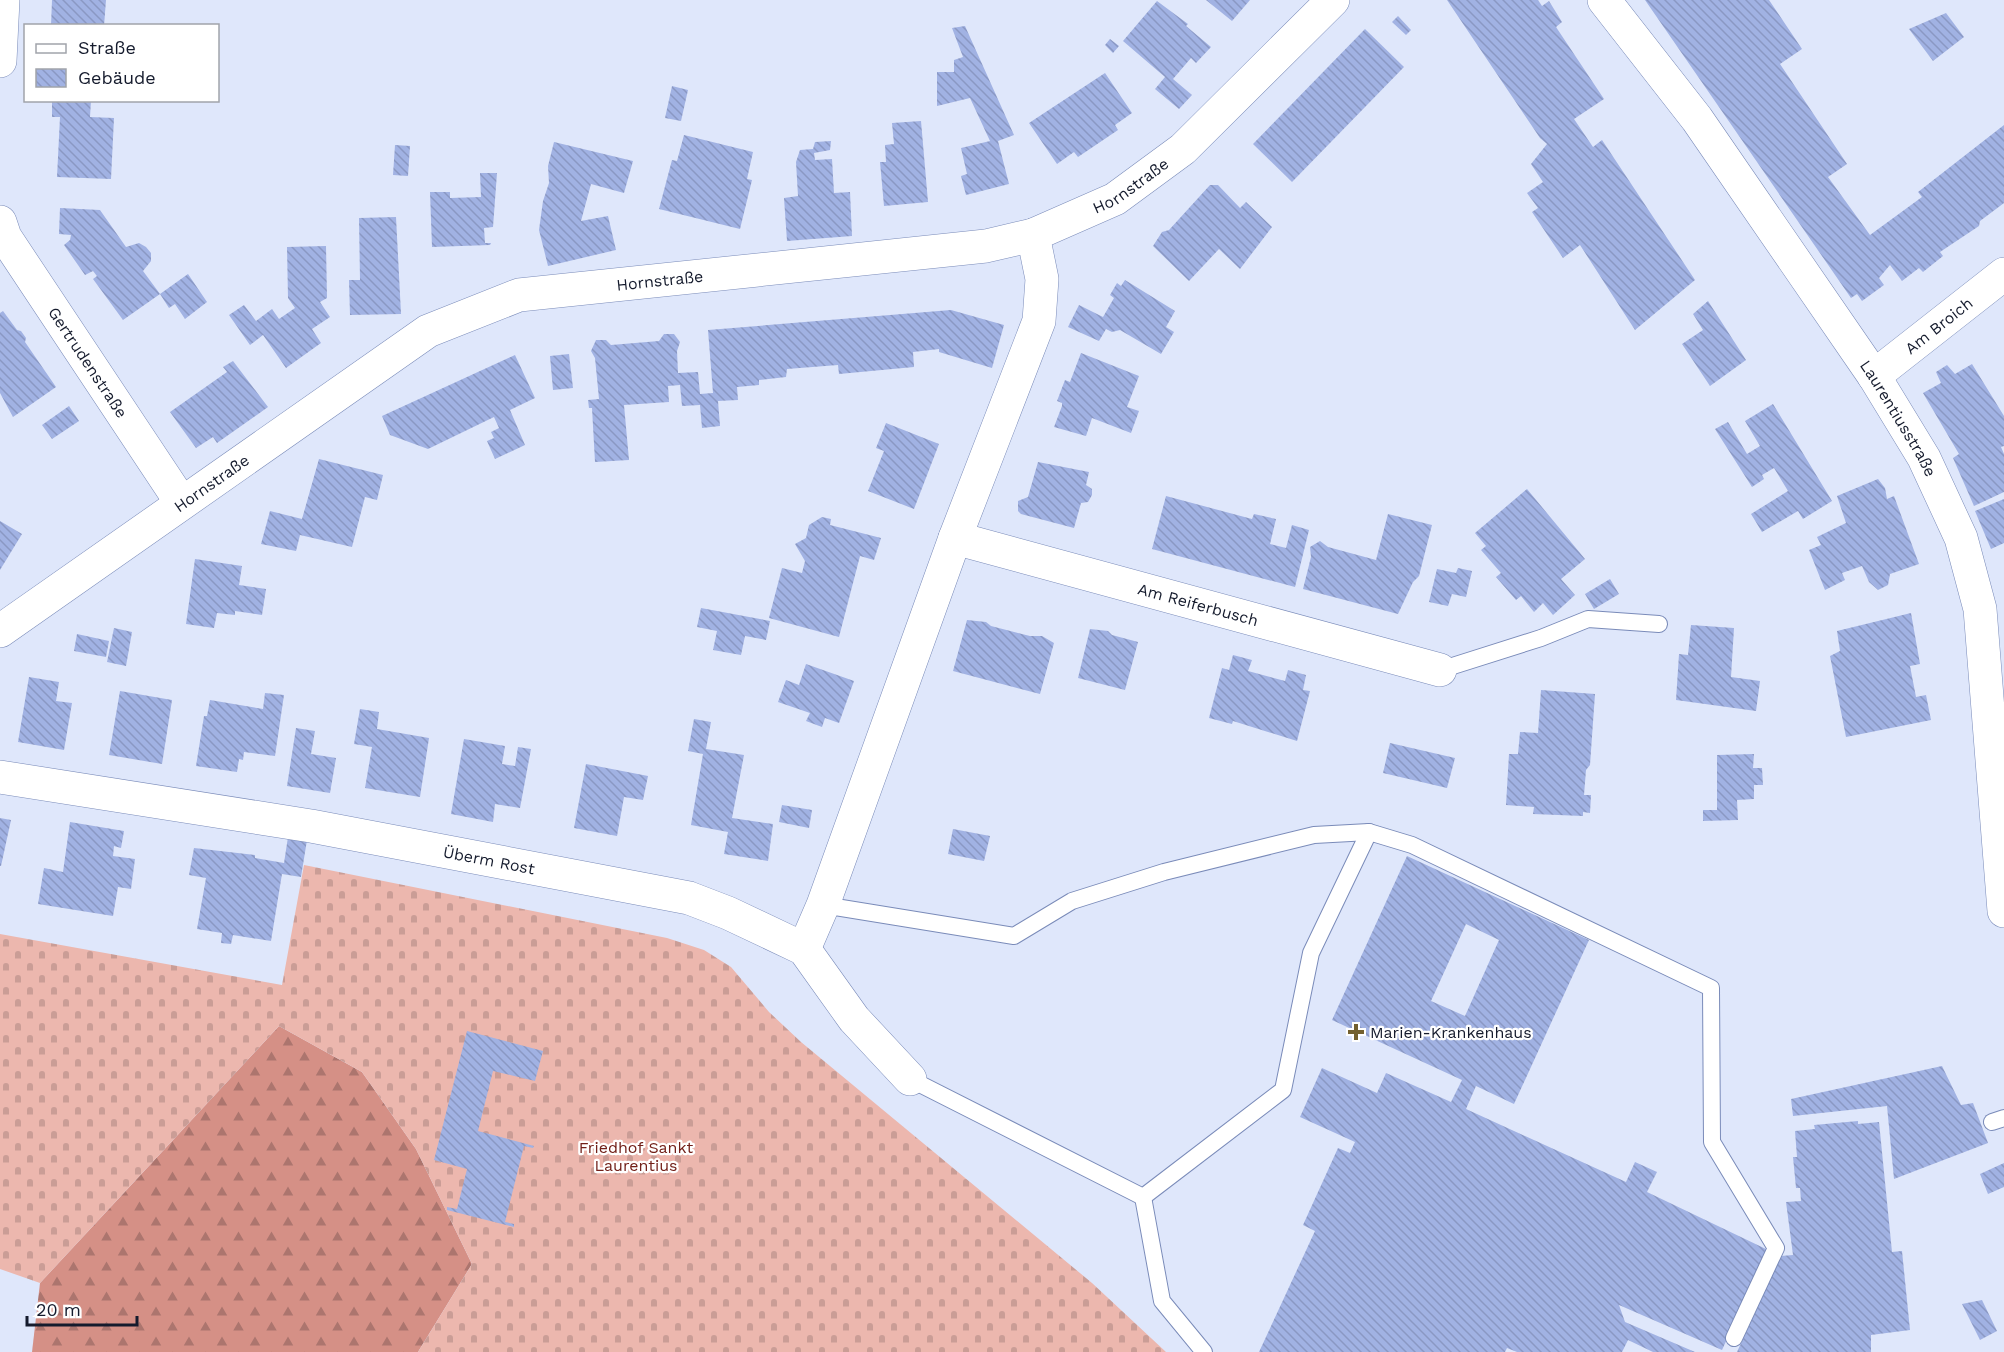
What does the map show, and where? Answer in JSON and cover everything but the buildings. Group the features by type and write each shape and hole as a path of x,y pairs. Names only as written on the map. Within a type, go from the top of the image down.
{"street":[{"path":"0,60 3,0"},
{"name":"Hornstraße","path":"0,631 428,331 519,295 986,246 1033,235 1114,199 1183,148 1333,0"},
{"name":"Laurentiusstraße","path":"1604,0 1697,119 1874,376 1924,458 1961,538 1980,609 2004,911"},
{"name":"Gertrudenstraße","path":"0,222 5,237 181,502"},
{"path":"804,949 823,904 955,538 1039,321 1042,279 1033,235"},
{"name":"Am Broich","path":"1874,376 2004,274"},
{"name":"Am Reiferbusch","path":"955,538 1440,670"},
{"name":"Überm Rost","path":"0,777 311,826 689,898 728,913 804,949 854,1019 910,1079"}],"lane":[{"path":"1440,670 1540,638 1588,619 1659,624"},
{"path":"823,904 1014,936 1072,901 1164,872 1314,835 1369,832 1412,845 1711,988 1712,1142 1776,1248 1734,1338"},
{"path":"1143,1197 1283,1090 1311,953 1369,832"},
{"path":"910,1079 1143,1197"},
{"path":"1143,1197 1162,1301 1204,1352"}],"green space":[{"name":"Friedhof Sankt Laurentius","path":"304,865 667,938 704,950 731,967 769,1012 801,1042 1092,1283 1166,1352 418,1352 472,1264 416,1149 362,1072 279,1026 40,1283 0,1269 0,934 282,985"},
{"path":"279,1026 362,1072 416,1149 472,1264 418,1352 32,1352 40,1283"}],"place":[{"name":"Marien-Krankenhaus","path":"1356,1032"}]}
